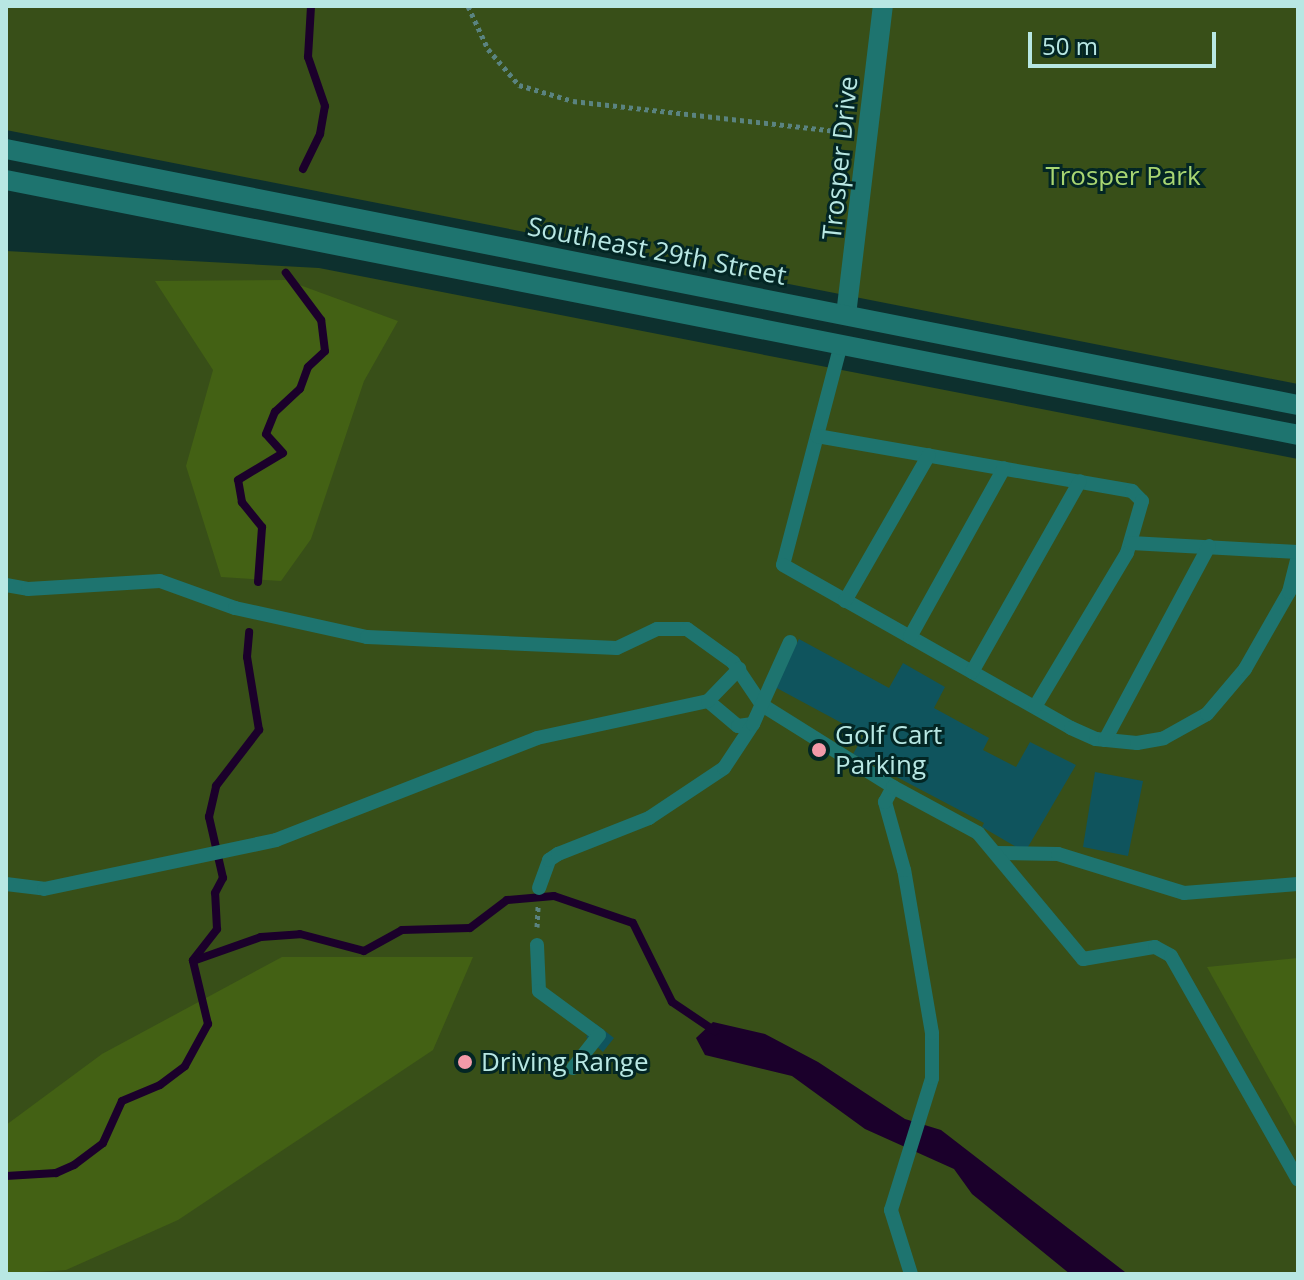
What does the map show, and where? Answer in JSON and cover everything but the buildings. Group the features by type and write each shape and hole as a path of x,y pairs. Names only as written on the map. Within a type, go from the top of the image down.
{"main road":[{"name":"Trosper Drive","path":"841,344 883,6"},
{"name":"Southeast 29th Street","path":"6,149 1298,405"},
{"path":"61,191 67,161"},
{"path":"6,180 1298,435"},
{"path":"328,243 334,215"}],"lane":[{"path":"841,344 783,565 1035,707 1105,740 1164,738 1207,714 1245,669 1289,592 1298,554 1131,543"},
{"path":"817,436 1132,491 1142,501 1131,543 1035,707"},
{"path":"845,601 929,455"},
{"path":"910,637 1004,468"},
{"path":"972,672 1080,481"},
{"path":"1105,740 1209,546"},
{"path":"6,585 28,589 160,581 235,608 367,637 617,648 657,629 687,629 710,641 739,669 762,705 893,787 978,833 1083,959 1155,947 1171,956 1298,1180"},
{"path":"539,888 549,860 649,818 724,768 746,725 762,705 790,642"},
{"path":"6,884 44,889 276,840 537,738 708,701 739,669"},
{"path":"708,701 746,725"},
{"path":"893,787 885,802 904,870 932,1033 932,1078 891,1210 911,1274"},
{"path":"996,853 1058,854 1184,893 1298,884"},
{"path":"537,945 539,991 599,1035 573,1068"}],"path":[{"path":"468,6 488,49 519,85 573,101 869,135"},
{"path":"537,945 539,888"}],"green space":[{"name":"Trosper Park","path":"6,6 1298,6 1298,384 6,130"},
{"path":"6,251 319,268 1298,459 1298,1274 6,1274"},
{"path":"286,280 398,321 364,381 311,539 281,581 221,577 186,466 213,370 155,281"},
{"path":"282,957 473,957 433,1050 178,1220 66,1270 6,1274 6,1125 102,1054"},
{"path":"1298,958 1298,1130 1207,967"}],"shaded area":[{"path":"713,1022 765,1034 818,1062 905,1119 941,1130 1125,1272 1070,1274 972,1194 954,1169 865,1129 792,1076 705,1055 696,1038"}],"waterway":[{"path":"303,169 320,134 325,106 308,57 311,6"},
{"path":"258,582 262,527 242,502 238,480 283,453 266,434 275,412 300,389 308,367 325,351 321,320 286,273"},
{"path":"193,960 217,929 215,893 223,878 209,817 216,786 259,730 247,657 249,632"},
{"path":"193,961 261,937 300,934 364,951 402,930 470,928 507,900 554,896 633,923 672,1002 715,1031"},
{"path":"6,1176 56,1173 74,1165 103,1143 122,1101 160,1085 185,1066 208,1024 193,961"}],"place":[{"name":"Golf Cart Parking","path":"819,750"},
{"name":"Driving Range","path":"465,1062"}]}
